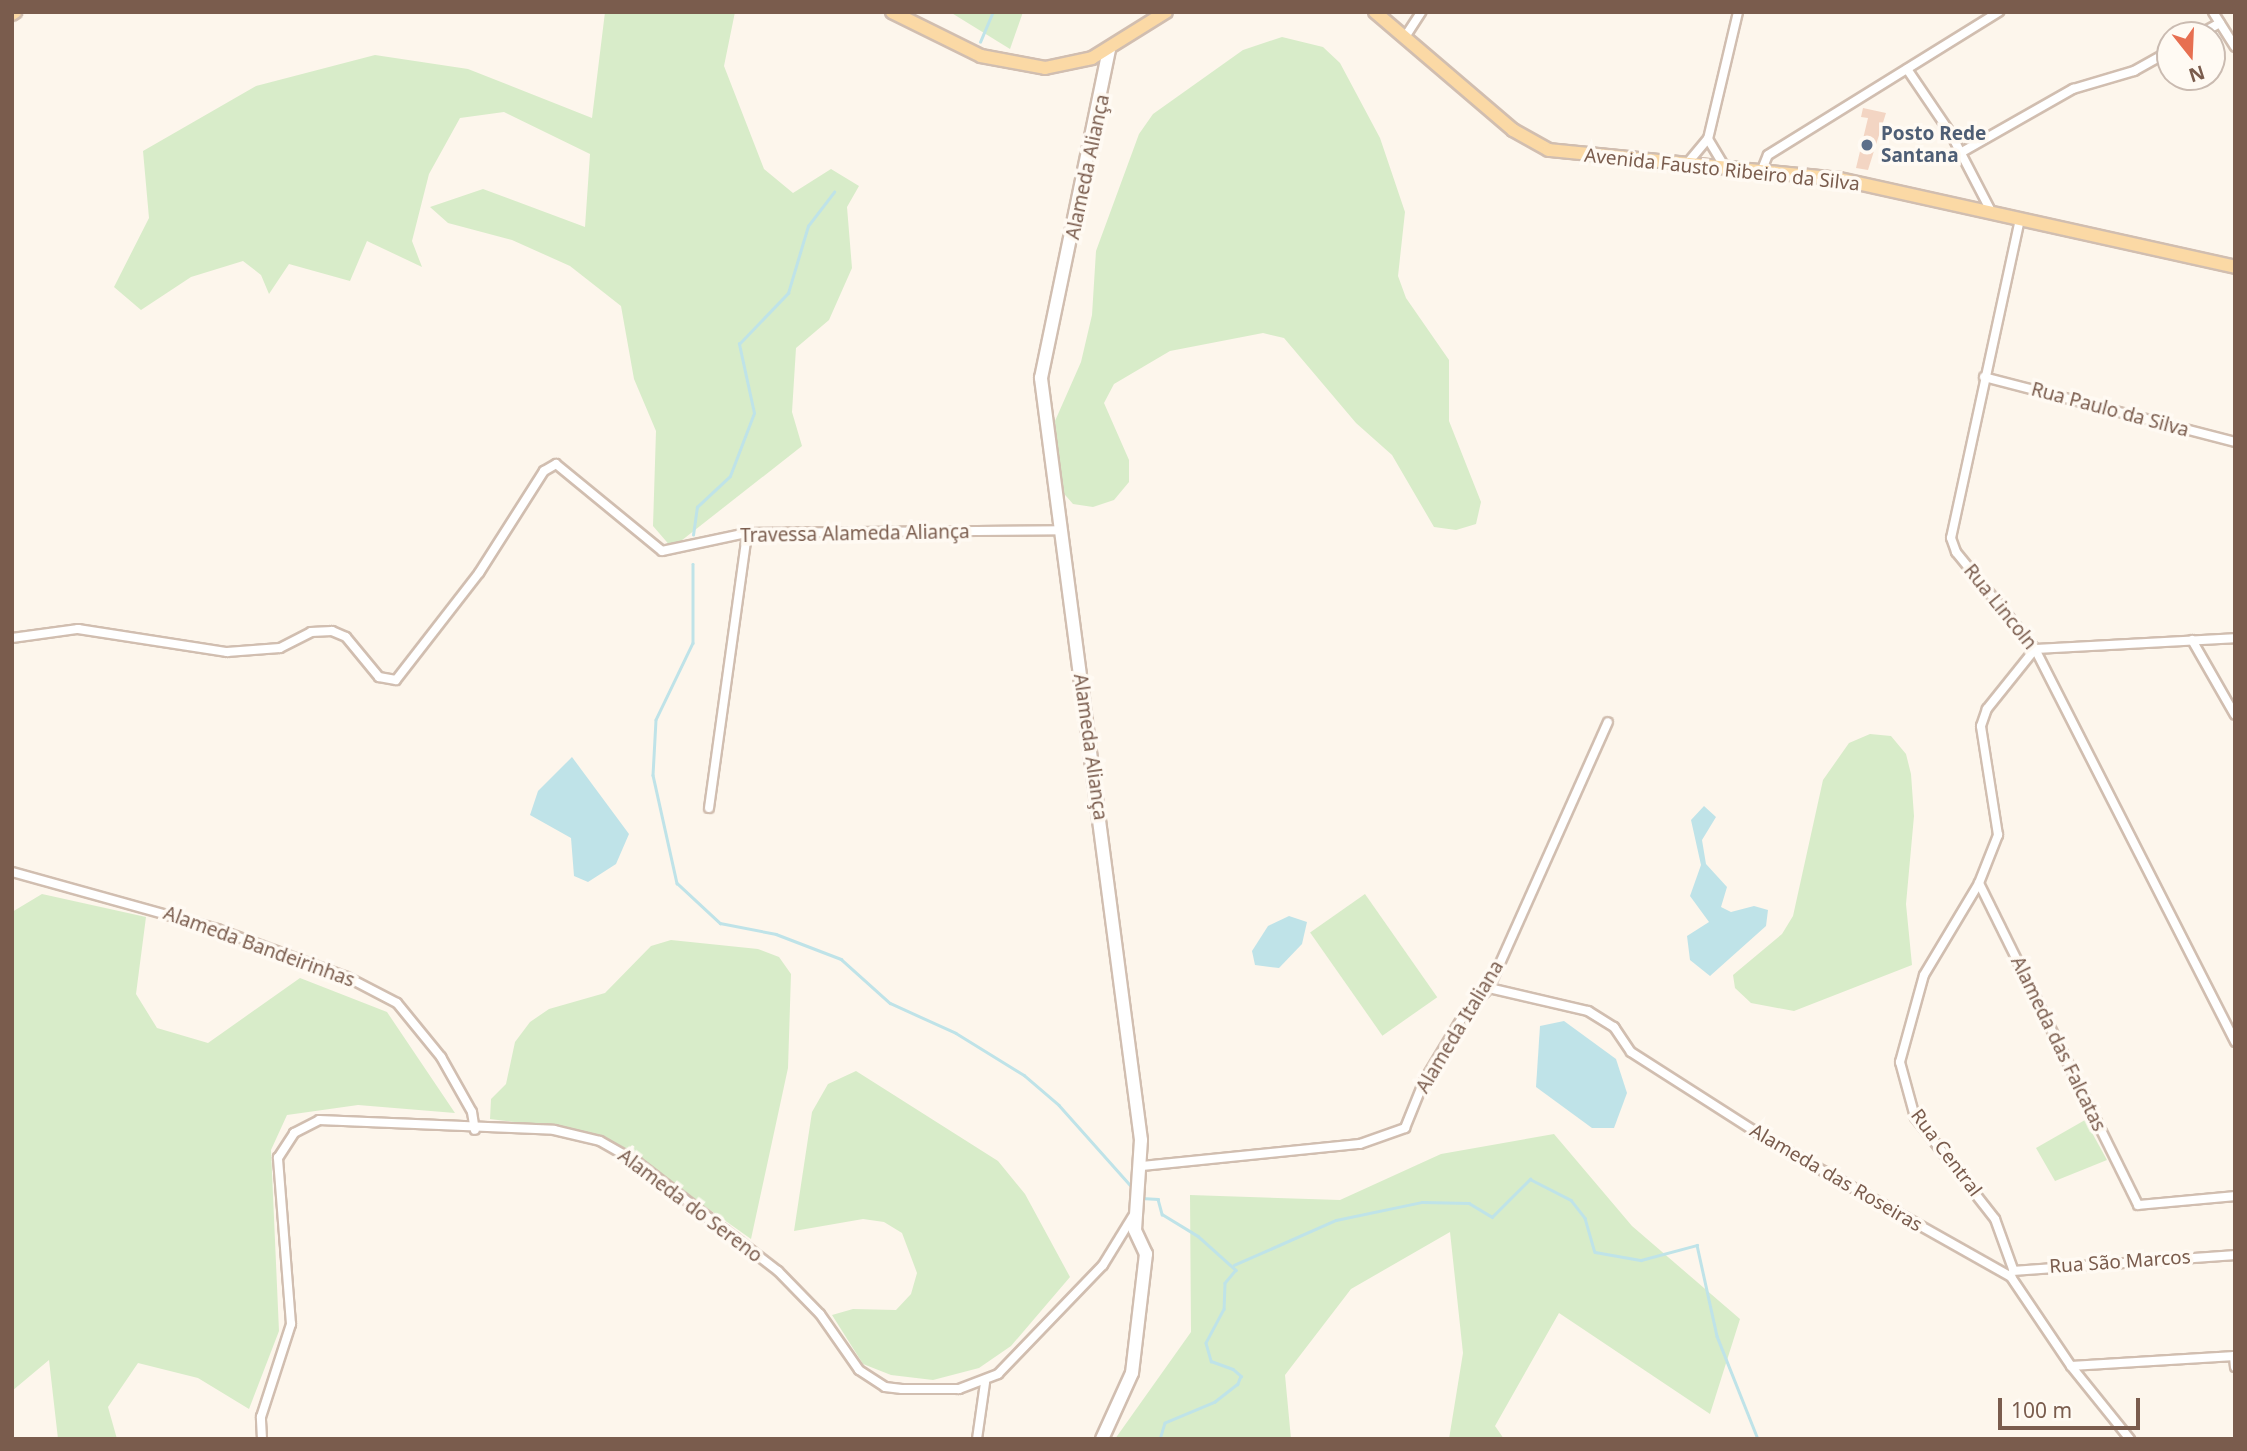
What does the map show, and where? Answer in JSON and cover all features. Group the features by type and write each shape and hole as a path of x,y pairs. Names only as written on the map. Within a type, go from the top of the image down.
{"main road":[{"path":"892,12 981,56 1021,67 1068,65 1109,50 1166,12"},
{"name":"Avenida Fausto Ribeiro da Silva","path":"1375,12 1514,130 1549,150 1685,166 1839,179 2235,267"}],"street":[{"path":"1405,37 1421,12"},
{"path":"1685,166 1709,139 1738,12"},
{"path":"1761,172 1768,155 1999,12"},
{"name":"Alameda Aliança","path":"1102,1439 1132,1373 1146,1254 1135,1230 1142,1170 1041,378 1109,50"},
{"path":"1962,152 2073,89 2134,71 2156,59"},
{"path":"1907,69 1962,152 1992,213"},
{"path":"1709,139 1726,169"},
{"name":"Rua Lincoln","path":"2020,219 1951,538 1956,552 2035,649 2235,1042"},
{"name":"Rua Paulo da Silva","path":"1984,377 2235,442"},
{"name":"Travessa Alameda Aliança","path":"12,638 78,629 220,652 280,648 311,632 332,631 346,636 379,677 396,680 479,573 544,471 556,464 656,549 747,533 1060,530"},
{"path":"709,808 747,533"},
{"path":"2035,649 2235,638"},
{"path":"2192,640 2235,715"},
{"name":"Rua Central","path":"2012,1273 1995,1219 1915,1117 1900,1062 1924,975 1979,883 1998,835 1998,814 1981,726 1997,694 2035,649"},
{"name":"Alameda Italiana","path":"1142,1170 1360,1144 1405,1128 1455,1028 1489,988 1608,722"},
{"name":"Alameda Bandeirinhas","path":"12,872 217,929 347,977 397,1003 441,1057 472,1112 475,1130"},
{"name":"Alameda das Falcatas","path":"1979,883 2138,1205 2235,1196"},
{"name":"Alameda das Roseiras","path":"1489,988 1588,1011 1614,1027 1631,1052 1770,1141 2012,1273 2071,1366 2130,1439"},
{"name":"Alameda do Sereno","path":"262,1439 261,1417 291,1324 278,1158 294,1133 319,1120 475,1130 554,1130 600,1141 625,1154 804,1294 859,1370 875,1382 939,1391 985,1383 1015,1360 1119,1246 1140,1201"},
{"name":"Rua São Marcos","path":"2012,1273 2235,1255"},
{"path":"2071,1366 2234,1356 2235,1367"},
{"path":"977,1439 985,1383"}],"green space":[{"path":"605,12 735,12 724,66 764,169 793,193 831,169 859,186 847,207 852,268 829,320 796,348 792,412 802,446 672,548 653,526 656,431 634,379 621,306 570,266 512,240 448,223 430,207 483,189 585,227 590,154 504,112 460,118 429,174 412,241 422,267 367,241 350,281 289,264 269,294 261,275 243,261 191,277 141,310 114,287 149,218 143,151 256,86 375,55 468,69 592,118"},
{"path":"950,12 1023,12 1010,49"},
{"path":"1282,37 1323,47 1340,63 1380,138 1405,212 1398,276 1406,298 1449,360 1449,421 1481,502 1476,524 1456,530 1434,527 1392,455 1356,423 1284,338 1263,333 1170,351 1114,384 1104,403 1129,460 1129,482 1114,500 1093,507 1073,504 1059,488 1055,421 1081,362 1092,315 1096,251 1139,134 1153,114 1243,50"},
{"path":"1870,734 1891,736 1906,754 1911,774 1914,816 1906,904 1912,965 1794,1011 1751,1003 1735,988 1733,975 1782,934 1793,916 1823,780 1849,743"},
{"path":"42,894 146,917 136,994 157,1028 208,1043 300,978 387,1012 455,1113 358,1105 287,1115 271,1150 279,1331 249,1409 198,1378 138,1363 108,1407 117,1439 58,1439 49,1360 12,1391 12,912"},
{"path":"1365,894 1437,997 1382,1036 1310,932"},
{"path":"671,940 758,949 779,957 791,974 788,1068 751,1239 624,1149 579,1130 490,1119 491,1099 506,1084 515,1042 530,1022 549,1009 605,993 651,946"},
{"path":"856,1071 998,1161 1025,1194 1070,1277 1011,1346 979,1368 933,1380 891,1375 863,1364 832,1315 853,1309 896,1310 911,1294 917,1273 902,1233 884,1222 863,1219 794,1231 812,1112 828,1084"},
{"path":"2085,1120 2107,1160 2055,1181 2036,1148"},
{"path":"1554,1134 1632,1226 1740,1319 1710,1414 1559,1313 1495,1426 1504,1439 1449,1439 1463,1353 1450,1232 1351,1289 1285,1375 1291,1439 1115,1439 1191,1332 1190,1195 1340,1200 1441,1154"}],"water":[{"path":"572,757 629,834 616,864 588,882 574,876 571,838 530,815 538,791"},
{"path":"1704,806 1716,817 1702,840 1706,864 1727,887 1721,907 1731,912 1754,906 1768,910 1766,926 1710,976 1690,960 1687,936 1709,922 1690,896 1701,865 1691,820"},
{"path":"1289,916 1307,922 1302,944 1279,968 1255,965 1252,951 1268,926"},
{"path":"1564,1021 1616,1059 1627,1093 1614,1128 1592,1128 1536,1087 1540,1026"}],"building":[{"name":"Posto Rede Santana","path":"1863,108 1886,113 1868,170 1856,168 1868,118 1861,117"}],"waterway":[{"path":"980,42 993,12"},
{"path":"693,535 697,507 730,476 754,413 739,344 788,293 808,226 834,192"},
{"path":"693,564 693,643 656,720 653,775 677,883 720,923 776,934 841,959 890,1003 956,1033 1024,1075 1059,1105 1132,1187"},
{"path":"1234,1265 1336,1220 1422,1202 1469,1203 1492,1217 1530,1179 1571,1200 1585,1218 1595,1252 1641,1260 1697,1245 1717,1336 1758,1439"},
{"path":"1141,1198 1158,1199 1162,1214 1198,1236 1236,1270 1225,1283 1224,1309 1206,1343 1211,1361 1233,1369 1241,1376 1238,1384 1215,1402 1165,1423 1160,1439"}],"place":[{"name":"Posto Rede Santana","path":"1867,145"}]}
